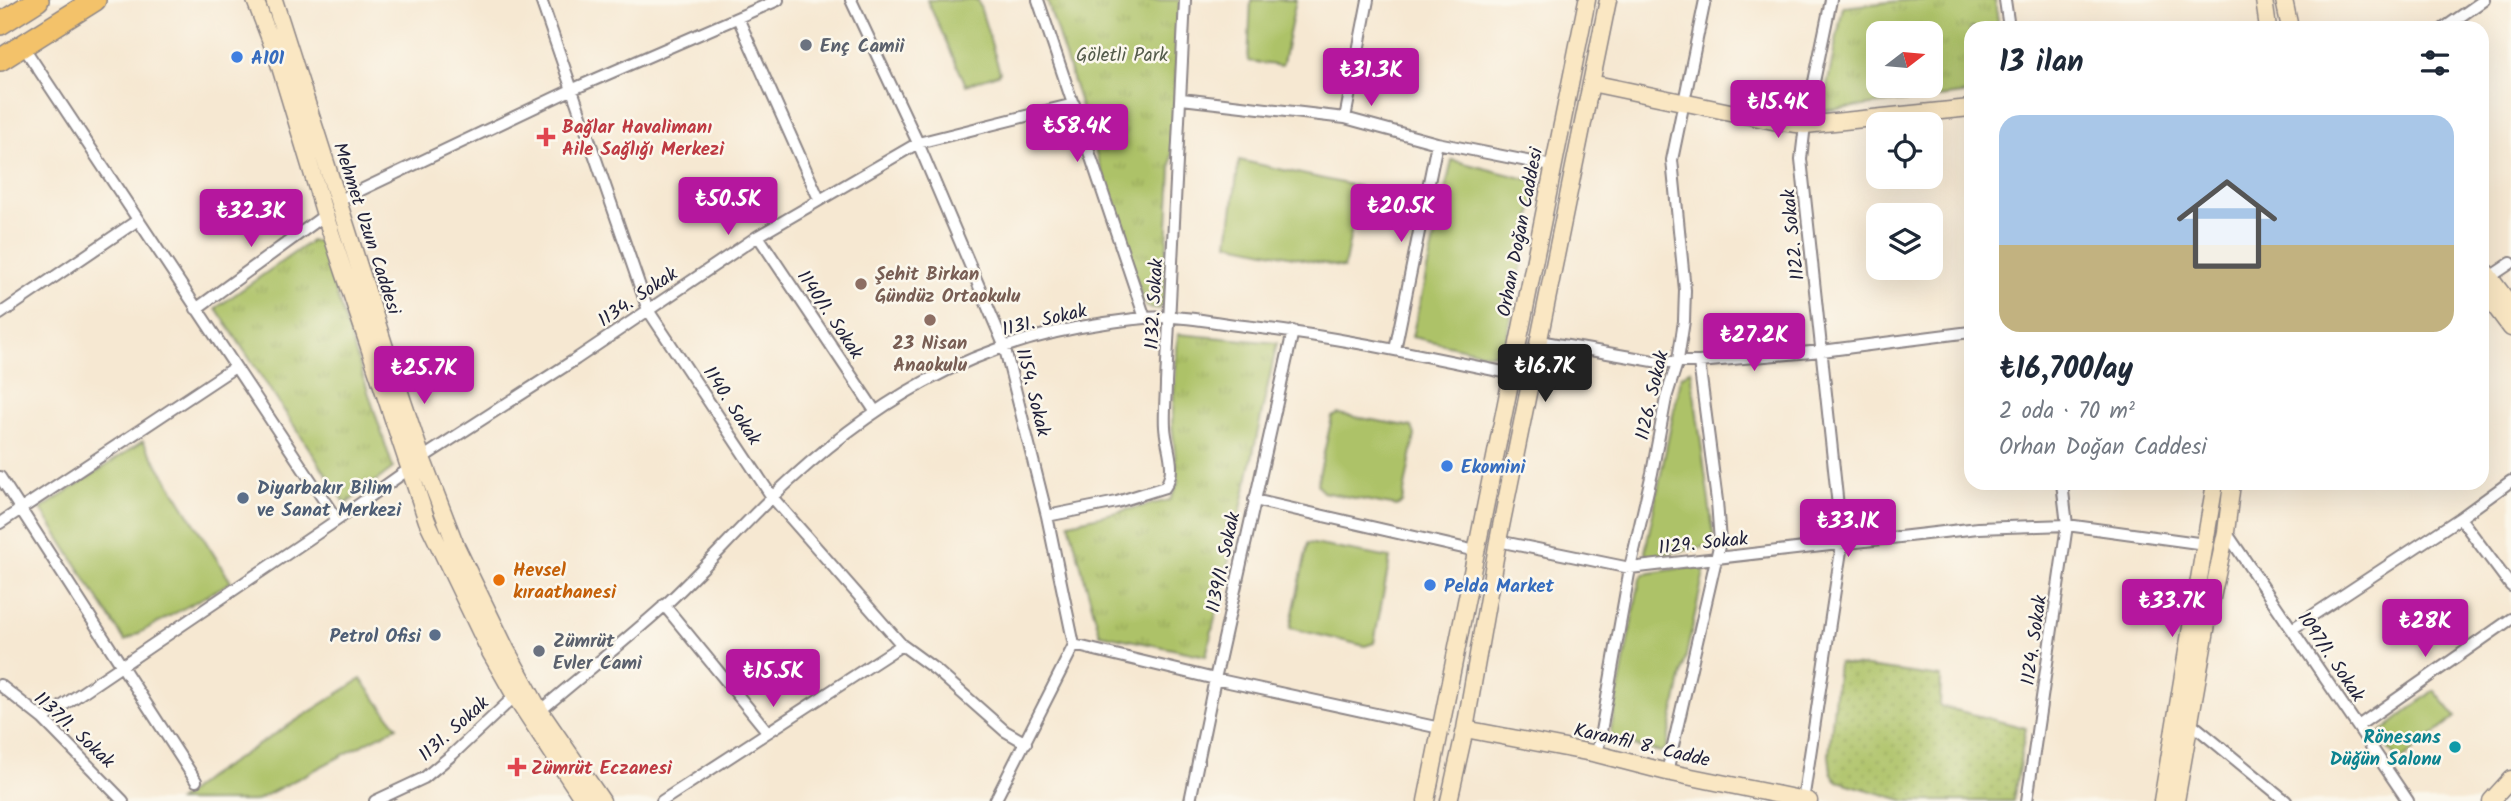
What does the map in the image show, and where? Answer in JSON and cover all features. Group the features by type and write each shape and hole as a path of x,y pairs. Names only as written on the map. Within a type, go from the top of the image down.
{"highway":[{"path":"10,12 38,0"},
{"path":"0,61 95,0"}],"main road":[{"path":"255,0 277,57 325,215 427,521 490,652 515,696 584,801"},
{"name":"Mehmet Uzun Caddesi","path":"274,0 422,458 456,546 506,649 540,711 602,801"},
{"name":"Orhan Doğan Caddesi","path":"1426,801 1587,0"},
{"path":"1449,801 1465,729 1498,541 1608,0"},
{"path":"2264,0 2267,21"},
{"path":"2284,0 2288,21"},
{"path":"1591,83 1805,125 1964,109"},
{"path":"2489,283 2511,306"},
{"path":"2489,287 2511,328"},
{"path":"2162,801 2214,490"},
{"path":"2176,801 2226,531 2231,490"},
{"name":"Karanfil 8. Cadde","path":"1465,729 1597,754 1667,772 1805,801"},
{"path":"2491,801 2511,779"}],"street":[{"name":"1140. Sokak","path":"541,0 649,310 772,497 902,645 936,670 1005,731 1026,743"},
{"path":"338,201 571,90 778,0"},
{"name":"1154. Sokak","path":"851,0 918,143 1004,345 1074,645"},
{"path":"1038,0 1145,318"},
{"name":"1132. Sokak","path":"1046,516 1116,502 1165,487 1172,470 1165,426 1185,0"},
{"path":"1345,118 1368,0"},
{"name":"1126. Sokak","path":"1597,754 1630,568 1666,398 1678,360 1684,321 1685,290 1672,160 1705,0"},
{"name":"1122. Sokak","path":"1805,801 1842,544 1801,159 1805,125 1831,0"},
{"path":"2006,0 2008,21"},
{"path":"2454,21 2484,0"},
{"path":"738,18 819,199"},
{"path":"23,46 337,520"},
{"path":"1182,99 1345,118 1437,143 1552,166"},
{"name":"1134. Sokak","path":"422,458 758,236 918,143 1074,104"},
{"path":"1395,351 1437,143"},
{"path":"197,309 325,215"},
{"path":"0,314 138,220"},
{"name":"1140/1. Sokak","path":"758,236 875,411"},
{"path":"2489,275 2511,263"},
{"name":"1131. Sokak","path":"540,711 664,606 772,497 833,444 875,411 957,365 1004,345 1080,327 1170,317 1293,331 1513,374"},
{"name":"1139/1. Sokak","path":"1190,801 1293,331"},
{"path":"1539,341 1659,362 1699,362 1822,351 1964,333"},
{"path":"1667,772 1720,542 1699,362"},
{"path":"0,523 235,367"},
{"path":"43,719 408,469"},
{"path":"0,477 196,781"},
{"path":"2292,629 2511,481"},
{"name":"1124. Sokak","path":"2027,801 2067,525 2063,490"},
{"path":"1254,500 1476,551"},
{"path":"2460,518 2511,586"},
{"name":"1129. Sokak","path":"1498,541 1630,568 1978,528 2067,525 2205,544"},
{"name":"1097/1. Sokak","path":"2226,531 2408,801"},
{"path":"664,606 767,731"},
{"path":"2358,726 2511,619"},
{"path":"662,801 902,645"},
{"path":"995,801 1074,645 1440,728"},
{"name":"1137/1. Sokak","path":"0,685 43,719 123,801"},
{"name":"1131. Sokak","path":"375,801 424,778 515,696"},
{"path":"2191,723 2286,801"}],"green space":[{"path":"927,0 978,0 1000,72 998,74 966,85"},
{"name":"Göletli Park","path":"1047,0 1180,0 1164,301 1159,309 1147,307 1142,298"},
{"path":"1251,0 1296,0 1281,66 1248,61"},
{"path":"1909,0 1995,0 1998,21 1964,21 1964,94 1943,96 1943,21 1866,21 1866,98 1929,98 1822,111 1843,7"},
{"path":"1239,160 1360,187 1344,268 1228,243"},
{"path":"1452,160 1538,182 1505,347 1499,353 1488,354 1412,337"},
{"path":"311,241 319,241 393,468 346,504 216,308"},
{"path":"1178,334 1277,343 1206,656 1100,634 1069,523 1170,500 1178,483 1172,424"},
{"path":"1691,370 1715,545 1648,557 1645,552 1681,376"},
{"path":"1338,414 1412,427 1415,435 1402,503 1396,506 1323,492 1317,484 1332,417"},
{"path":"143,441 231,582 125,641 41,509"},
{"path":"1308,543 1390,558 1374,643 1365,646 1290,628"},
{"path":"1701,565 1705,568 1666,748 1660,752 1617,742 1611,736 1611,729 1640,579 1644,574"},
{"path":"1838,663 1941,677 1940,706 2026,728 2013,801 1906,801 1837,781 1831,772 1829,755"},
{"path":"361,679 397,727 255,801 178,801 208,777"},
{"path":"2434,690 2456,717 2399,762 2378,735"}],"place":[{"name":"Enç Camii","path":"806,45"},
{"name":"A101","path":"237,57"},
{"name":"Bağlar Havalimanı Aile Sağlığı Merkezi","path":"546,137"},
{"name":"Şehit Birkan Gündüz Ortaokulu","path":"861,284"},
{"name":"23 Nisan Anaokulu","path":"930,320"},
{"name":"Ekomini","path":"1447,466"},
{"name":"Diyarbakır Bilim ve Sanat Merkezi","path":"243,498"},
{"name":"Hevsel kıraathanesi","path":"499,580"},
{"name":"Pelda Market","path":"1430,585"},
{"name":"Petrol Ofisi","path":"435,635"},
{"name":"Zümrüt Evler Cami","path":"539,651"},
{"name":"Rönesans Düğün Salonu","path":"2455,747"},
{"name":"Zümrüt Eczanesi","path":"517,767"}]}
